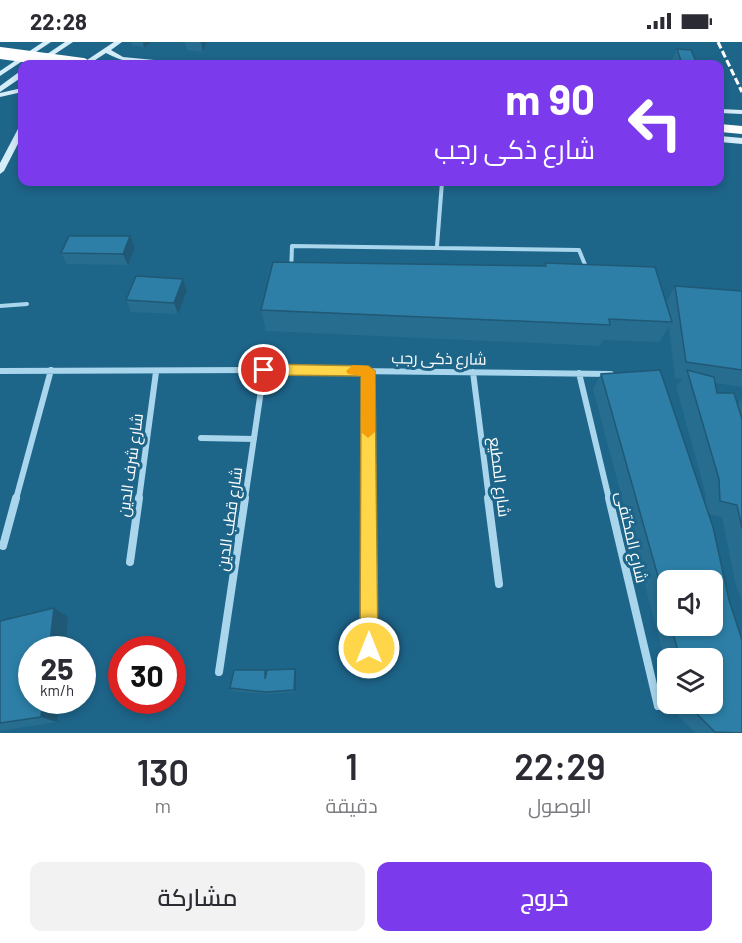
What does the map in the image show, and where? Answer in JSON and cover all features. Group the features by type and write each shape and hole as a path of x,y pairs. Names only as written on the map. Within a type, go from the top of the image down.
{"highway":[{"path":"0,53 53,60"},
{"path":"0,63 18,65"},
{"path":"724,117 742,119"},
{"path":"724,128 742,130"}],"street":[{"path":"42,60 70,42"},
{"path":"90,60 119,42"},
{"path":"20,60 45,43"},
{"path":"105,50 121,59 132,60"},
{"path":"0,74 18,62"},
{"path":"0,90 18,77"},
{"path":"0,95 18,91"},
{"path":"724,111 742,112"},
{"path":"0,171 18,137"},
{"path":"724,139 742,141"},
{"path":"3,546 51,370"},
{"name":"شارع ذكى رجب","path":"0,371 264,370 614,374"},
{"name":"شارع قطب الدين","path":"219,672 264,370"},
{"path":"368,371 369,648"},
{"name":"شارع شرف الدين","path":"130,561 156,372"},
{"name":"شارع المطيع","path":"473,372 499,584"},
{"name":"شارع المكتفى","path":"579,374 657,702"},
{"path":"201,438 254,439"}],"lane":[{"path":"437,246 442,186"},
{"path":"292,246 437,246 579,250 588,272 291,274 292,246"},
{"path":"0,306 27,304"}],"building":[{"path":"677,49 691,50 695,60 681,60"},
{"path":"69,236 130,236 123,254 61,253"},
{"path":"273,262 546,266 545,263 655,267 672,322 609,319 610,325 261,310"},
{"path":"136,276 183,279 174,303 126,300"},
{"path":"675,286 742,291 742,370 686,362"},
{"path":"660,370 713,527 722,570 657,570 657,573 601,374"},
{"path":"687,370 714,377 717,393 734,393 742,419 742,528 737,505 720,501 719,479"},
{"path":"723,573 742,640 742,733 715,732 697,714 723,714 723,648 677,648 674,636 723,636"},
{"path":"54,608 51,636 18,636 18,714 41,714 41,717 0,723 0,621"},
{"path":"295,669 294,690 266,692 230,688 234,670 265,670 265,679 267,670"}],"railway":[{"path":"718,42 742,92"}],"slow traffic":[{"path":"353,371 368,371 368,432"}],"route":[{"path":"264,370 368,371 369,648"}]}
